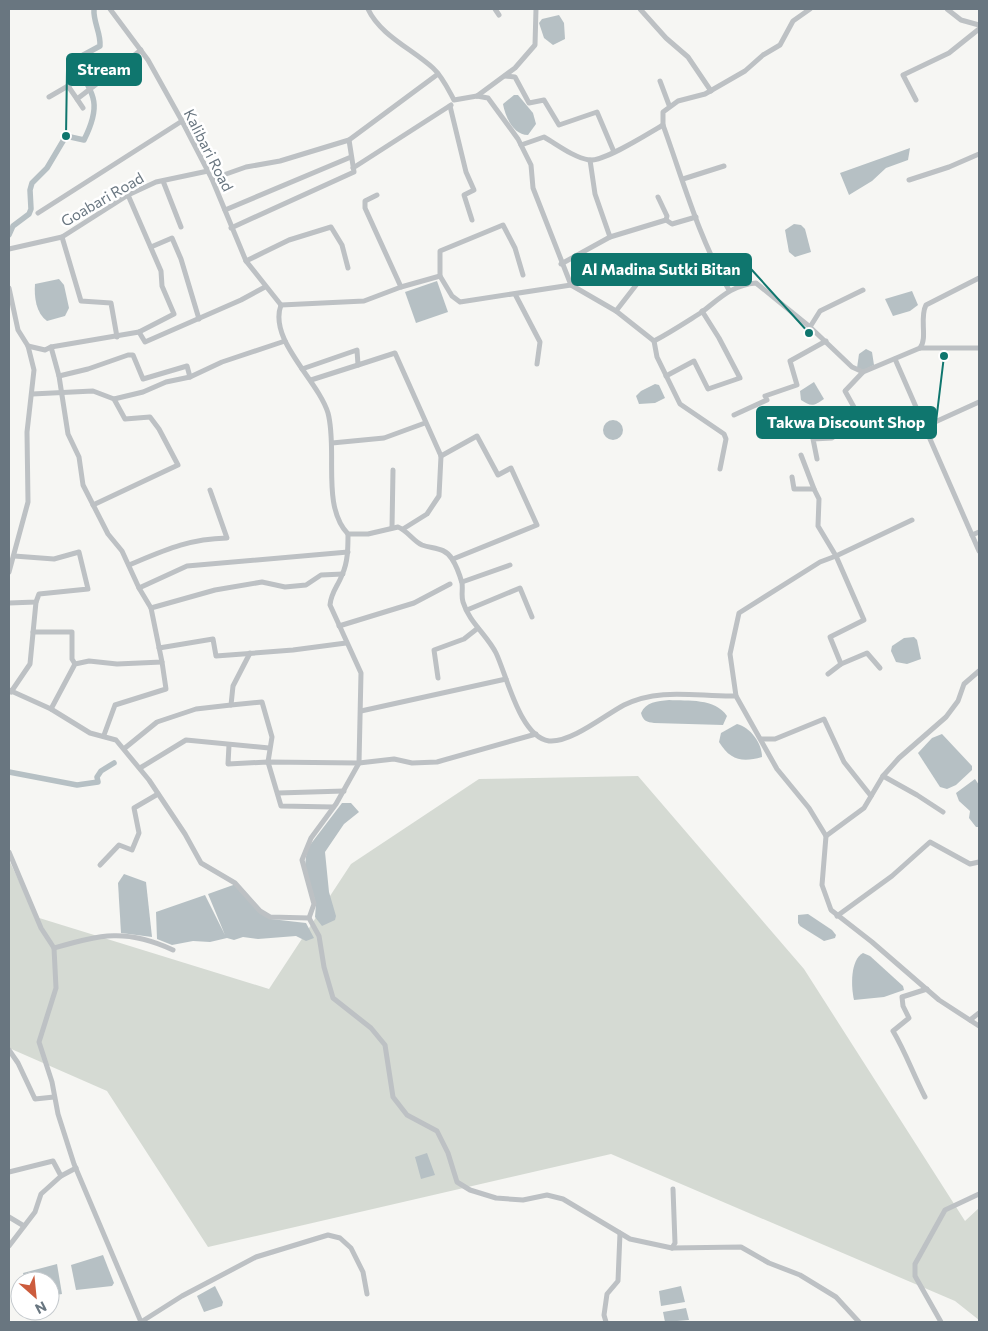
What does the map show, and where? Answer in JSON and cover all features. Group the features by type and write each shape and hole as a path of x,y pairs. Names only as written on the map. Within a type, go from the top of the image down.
{"street":[{"name":"Kalibari Road","path":"110,9 140,50 182,121 212,179 246,261 281,304"},
{"path":"368,9 372,18 385,31 438,74 454,100"},
{"path":"496,9 499,15"},
{"path":"477,96 505,76 535,45 536,9"},
{"path":"640,9 666,38 688,57 711,91"},
{"path":"728,290 710,255 696,217 663,125 663,112 670,105 711,91 745,71 763,55 778,47 792,21 810,9"},
{"path":"916,100 903,75 948,53 979,27 961,20 948,9"},
{"path":"77,99 140,50"},
{"path":"49,97 96,67"},
{"path":"212,179 246,167 280,160 349,140 438,74"},
{"path":"505,76 515,77 529,103 544,100 559,125 597,112 614,152"},
{"path":"660,81 670,105"},
{"path":"68,86 83,108"},
{"path":"353,168 450,106 454,100 477,96 488,98 521,145 531,165 533,188 561,264 571,285 616,311 654,340 657,356 682,406 724,434 726,439 720,469"},
{"path":"450,106 466,172 474,190 464,195 472,220"},
{"path":"38,213 182,121"},
{"path":"521,145 544,137 566,151 590,160 614,152 663,125"},
{"path":"231,228 354,172 349,140"},
{"path":"909,180 949,168 979,154"},
{"path":"225,210 351,157"},
{"path":"590,160 596,194 610,237"},
{"path":"683,179 724,166"},
{"name":"Goabari Road","path":"9,249 62,237 128,195 163,181 208,172"},
{"path":"163,181 181,227"},
{"path":"28,346 46,350 52,347 117,337 139,332 174,314 162,286 161,271 128,195"},
{"path":"377,195 365,200 365,208 401,286"},
{"path":"658,196 667,216 666,220"},
{"path":"666,220 676,224 696,217"},
{"path":"561,264 610,237 666,220"},
{"path":"523,274 515,248 503,225 440,251 440,276 452,296 460,302 571,285"},
{"path":"246,261 289,240 331,227 342,245 348,268"},
{"path":"62,237 81,301 112,303 117,337"},
{"path":"151,247 172,238 181,259 199,319"},
{"path":"616,311 640,280 710,255"},
{"path":"440,276 401,286 364,301 281,304 278,311 285,341 302,369 316,386 328,413 332,443 335,514 340,526 348,534 348,552 343,574 330,595 330,605 361,672 359,763 334,807 311,838 302,860 314,904 309,918 319,936 324,967 333,998 371,1028 385,1045 393,1097 407,1115 437,1131 448,1153 457,1182 470,1190 496,1198 523,1200 547,1196 563,1199 630,1238 672,1248 741,1247 750,1250 769,1263 800,1275 836,1297 859,1322"},
{"path":"818,459 813,439 832,438 860,418 845,390 863,372 920,348 924,344 923,318 926,306 979,278"},
{"path":"654,340 671,332 728,290 743,284 756,283 810,327 852,367 863,372"},
{"path":"139,332 144,342 199,319 265,286"},
{"path":"9,288 18,330 28,346 34,370 27,432 28,502 9,572"},
{"path":"810,327 820,311 862,290"},
{"path":"515,294 540,342 537,364"},
{"path":"666,376 694,361 708,389 740,378 702,311"},
{"path":"32,394 93,391 114,399 143,392 166,382 190,377 222,362 285,341"},
{"path":"734,415 767,400 765,396 797,385 790,361 826,341"},
{"path":"52,347 59,376 68,434 79,457 83,485 93,506 129,565 138,588 151,608 166,689 115,705 104,735"},
{"path":"920,348 979,348"},
{"path":"302,369 357,350 358,365"},
{"path":"311,380 395,353 441,456 439,496 427,514 403,529"},
{"path":"59,376 133,355 143,379 188,366 190,377"},
{"path":"895,359 979,551"},
{"path":"93,506 178,465 159,429 150,417 125,419 114,399"},
{"path":"924,426 979,402"},
{"path":"332,443 384,438 425,423"},
{"path":"441,456 477,436 498,475 511,468 537,525 453,559"},
{"path":"801,455 819,499 818,526 836,556 864,620 830,637 841,664"},
{"path":"392,528 393,470"},
{"path":"792,478 794,489 814,489"},
{"path":"129,565 171,547 196,540 227,538 210,490"},
{"path":"912,520 820,562 739,613 730,654 736,696 784,778 809,808 826,836 822,884 831,910 872,942 939,1000 979,1026"},
{"path":"348,534 368,534 392,528 403,529 422,545 442,549 453,559 462,582 463,602 478,628 496,652 527,725 536,734 548,741 564,738 626,704 655,696 681,693 698,696 736,696"},
{"path":"972,535 979,532"},
{"path":"14,556 54,559 78,552 88,589 39,594 36,602 30,664 10,691 51,709 90,733 104,735 116,740 125,748 158,794 201,863 235,882 260,911 270,917 309,918"},
{"path":"138,588 187,566 348,552"},
{"path":"462,582 510,565"},
{"path":"151,608 215,590 262,582 285,586 306,585 321,575 343,574"},
{"path":"339,626 414,603 450,584"},
{"path":"467,610 520,588 532,617"},
{"path":"9,602 36,602"},
{"path":"438,678 434,650 464,639 478,628"},
{"path":"33,632 72,632 72,658 75,664"},
{"path":"159,648 213,639 216,656 293,650 346,643"},
{"path":"828,674 841,664 867,652 880,668"},
{"path":"231,705 233,686 250,653"},
{"path":"51,709 75,664 89,661 117,664 162,662"},
{"path":"826,836 864,808 883,776 899,758 946,717 958,701 964,684 979,671"},
{"path":"361,712 506,679"},
{"path":"125,748 158,722 196,710 262,702 272,737 268,762 281,806 334,807"},
{"path":"762,739 775,739 824,719 844,762 870,796"},
{"path":"229,745 228,764 268,762 359,763 394,759 412,763 437,762 536,734"},
{"path":"140,768 186,740 269,748"},
{"path":"883,776 942,812"},
{"path":"278,793 344,791"},
{"path":"100,865 119,845 132,850 139,833 134,808 158,794"},
{"path":"837,916 892,876 930,842 970,864 979,862"},
{"path":"9,852 41,928 54,948 56,988 39,1042 49,1069 54,1097 76,1168 141,1322 182,1296 256,1257 328,1235 340,1238 351,1248 363,1272 367,1294"},
{"path":"54,948 102,935 116,935 155,942 172,950"},
{"path":"925,1097 909,1068 909,1058 893,1030 909,1018 902,1006 902,997 927,989"},
{"path":"970,1020 979,1013"},
{"path":"9,1050 18,1063 35,1099 54,1097"},
{"path":"9,1172 53,1161 61,1176"},
{"path":"9,1246 35,1212 41,1194 61,1176 76,1168"},
{"path":"672,1248 675,1243 673,1189"},
{"path":"941,1322 915,1276 915,1264 945,1210 979,1194"},
{"path":"9,1217 24,1226"},
{"path":"606,1322 604,1315 606,1294 618,1281 620,1233"}],"shaded area":[{"path":"559,15 564,23 565,39 553,45 544,38 539,23 542,19"},
{"path":"514,95 518,95 533,113 536,124 528,135 518,132 506,114 503,104"},
{"path":"910,148 908,160 886,168 872,181 849,195 840,173"},
{"path":"794,224 801,225 805,229 811,252 795,257 789,252 785,230"},
{"path":"59,279 64,285 69,308 65,316 47,321 40,314 36,304 35,284"},
{"path":"437,281 448,312 416,323 405,292"},
{"path":"912,291 918,305 910,311 893,316 885,299"},
{"path":"866,349 872,352 874,365 864,370 857,368 859,354"},
{"path":"814,382 824,399 810,405 801,400 800,391"},
{"path":"655,384 659,385 665,398 655,403 639,404 636,396 641,391"},
{"path":"613,420 620,423 623,430 620,437 613,440 606,437 603,430 606,423"},
{"path":"914,637 917,640 921,659 907,664 896,662 891,651 892,646 904,638"},
{"path":"669,700 708,703 722,710 727,716 723,725 654,723 647,722 643,718 641,713 646,706"},
{"path":"737,724 751,732 758,741 762,757 743,760 732,756 723,748 719,742 721,733"},
{"path":"942,734 972,766 972,770 956,785 947,789 940,787 918,753 932,738"},
{"path":"638,776 804,969 965,1221 979,1208 979,1320 955,1301 611,1154 208,1247 107,1091 9,1048 9,860 36,917 269,989 351,864 479,779"},
{"path":"975,779 979,785 979,827 976,827 969,818 970,811 959,801 956,793"},
{"path":"342,803 351,803 359,812 344,824 325,852 329,892 336,916 335,920 322,926 315,917 316,904 305,865 307,849"},
{"path":"124,874 146,882 152,937 121,933 118,883"},
{"path":"236,884 271,919 306,923 314,938 306,941 296,936 258,939 243,937 234,940 227,938 210,942 193,941 172,945 157,939 156,912 205,895 225,935 208,894"},
{"path":"808,914 832,930 836,935 835,938 824,941 800,926 798,915"},
{"path":"863,953 870,956 903,986 904,990 884,997 854,1000 852,974 856,961"},
{"path":"427,1153 435,1175 421,1179 415,1157"},
{"path":"103,1255 114,1283 112,1286 76,1290 71,1265"},
{"path":"57,1264 58,1271 31,1271"},
{"path":"215,1286 223,1302 222,1306 204,1312 197,1296"},
{"path":"681,1286 685,1302 661,1306 659,1291"},
{"path":"686,1308 689,1320 665,1322 663,1312"}],"waterway":[{"path":"9,235 13,226 29,214 31,209 30,190 32,183 47,168 66,136 84,140 93,118 94,101 92,93 75,65 76,59 100,46 94,9"},
{"path":"9,772 77,785 98,782 97,777 101,771 114,763"}],"place":[{"name":"Stream","path":"66,136"},
{"name":"Al Madina Sutki Bitan","path":"809,333"},
{"name":"Takwa Discount Shop","path":"944,356"}]}
